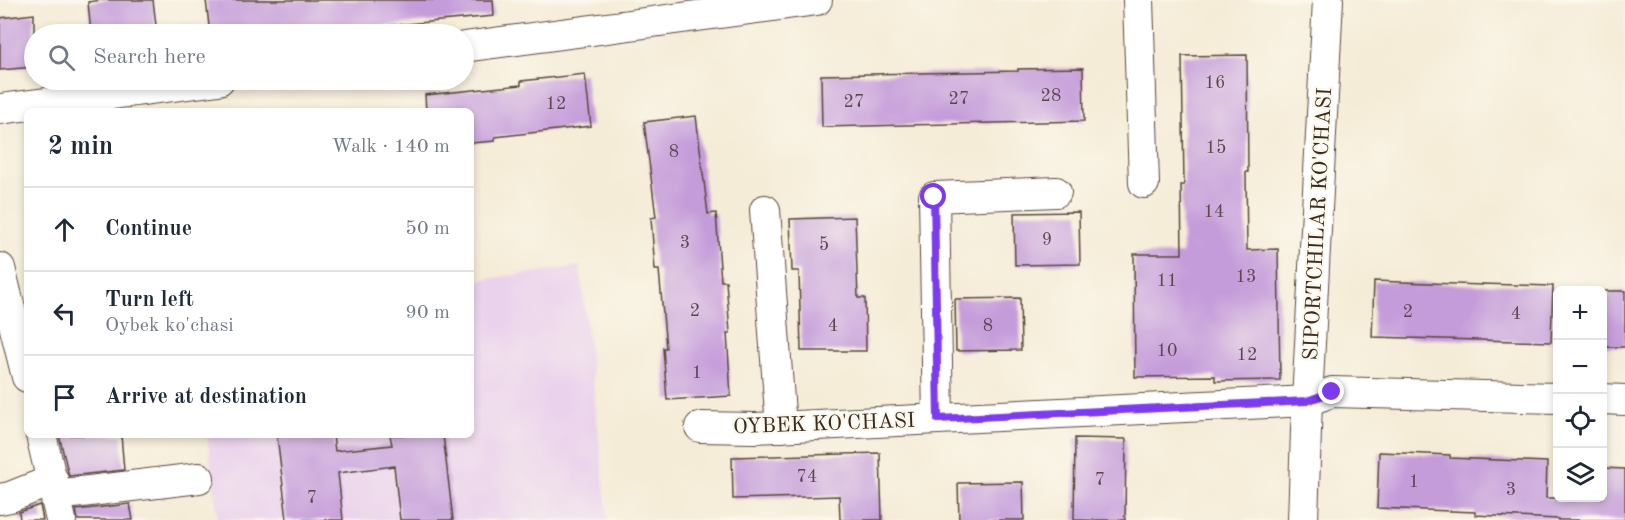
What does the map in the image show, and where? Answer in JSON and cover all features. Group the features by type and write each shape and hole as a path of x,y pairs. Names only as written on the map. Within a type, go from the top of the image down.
{"street":[{"path":"474,46 817,0"},
{"path":"1138,0 1144,183"},
{"name":"SIPORTCHILAR KO'CHASI","path":"1303,520 1328,0"},
{"path":"0,109 143,90"},
{"path":"938,419 934,197 1056,192"},
{"path":"765,210 781,427"},
{"path":"0,268 24,365"},
{"name":"OYBEK KO'CHASI","path":"700,427 781,427 1307,401 1332,392 1553,398"},
{"path":"1607,399 1625,400"},
{"path":"42,438 57,498"},
{"path":"0,499 10,497 57,498 199,478"}],"shaded area":[{"path":"580,266 608,520 218,520 207,438 474,438 474,281"}],"building":[{"path":"153,0 156,24 90,24 88,2"},
{"path":"206,0 493,0 494,16 407,24 209,24"},
{"path":"34,14 34,24 24,24 24,68 0,70 0,18"},
{"path":"1247,55 1247,250 1278,249 1280,380 1215,381 1215,376 1135,377 1134,254 1182,254 1181,185 1184,185 1182,56"},
{"path":"1083,68 1084,121 822,127 821,75"},
{"path":"585,74 591,126 495,137 495,141 474,143 474,108 426,108 425,95 521,85 521,81"},
{"path":"696,116 708,214 716,213 721,281 726,281 731,396 667,400 663,348 666,348 659,270 655,270 651,218 656,217 644,122"},
{"path":"1079,212 1080,264 1015,265 1014,213"},
{"path":"855,217 858,298 865,298 866,351 801,351 799,271 792,271 790,219"},
{"path":"1374,281 1553,286 1551,342 1372,337"},
{"path":"1607,291 1625,291 1625,347 1607,347"},
{"path":"1020,298 1021,350 956,351 955,299"},
{"path":"60,438 121,438 124,470 69,476"},
{"path":"277,438 333,438 335,451 392,445 391,438 443,438 453,520 400,520 394,466 338,473 343,520 287,520"},
{"path":"1075,438 1126,439 1125,520 1074,520"},
{"path":"1379,452 1547,462 1546,498 1553,498 1553,502 1607,502 1607,468 1625,469 1625,520 1558,520 1475,515 1475,512 1377,508"},
{"path":"880,453 882,520 840,520 839,496 733,499 732,457"},
{"path":"1023,482 1024,520 959,520 958,483"},
{"path":"130,504 133,520 78,520 76,510"},
{"path":"40,505 43,520 20,520 19,512"}],"route":[{"path":"934,197 938,419 1307,401 1332,392"}]}
